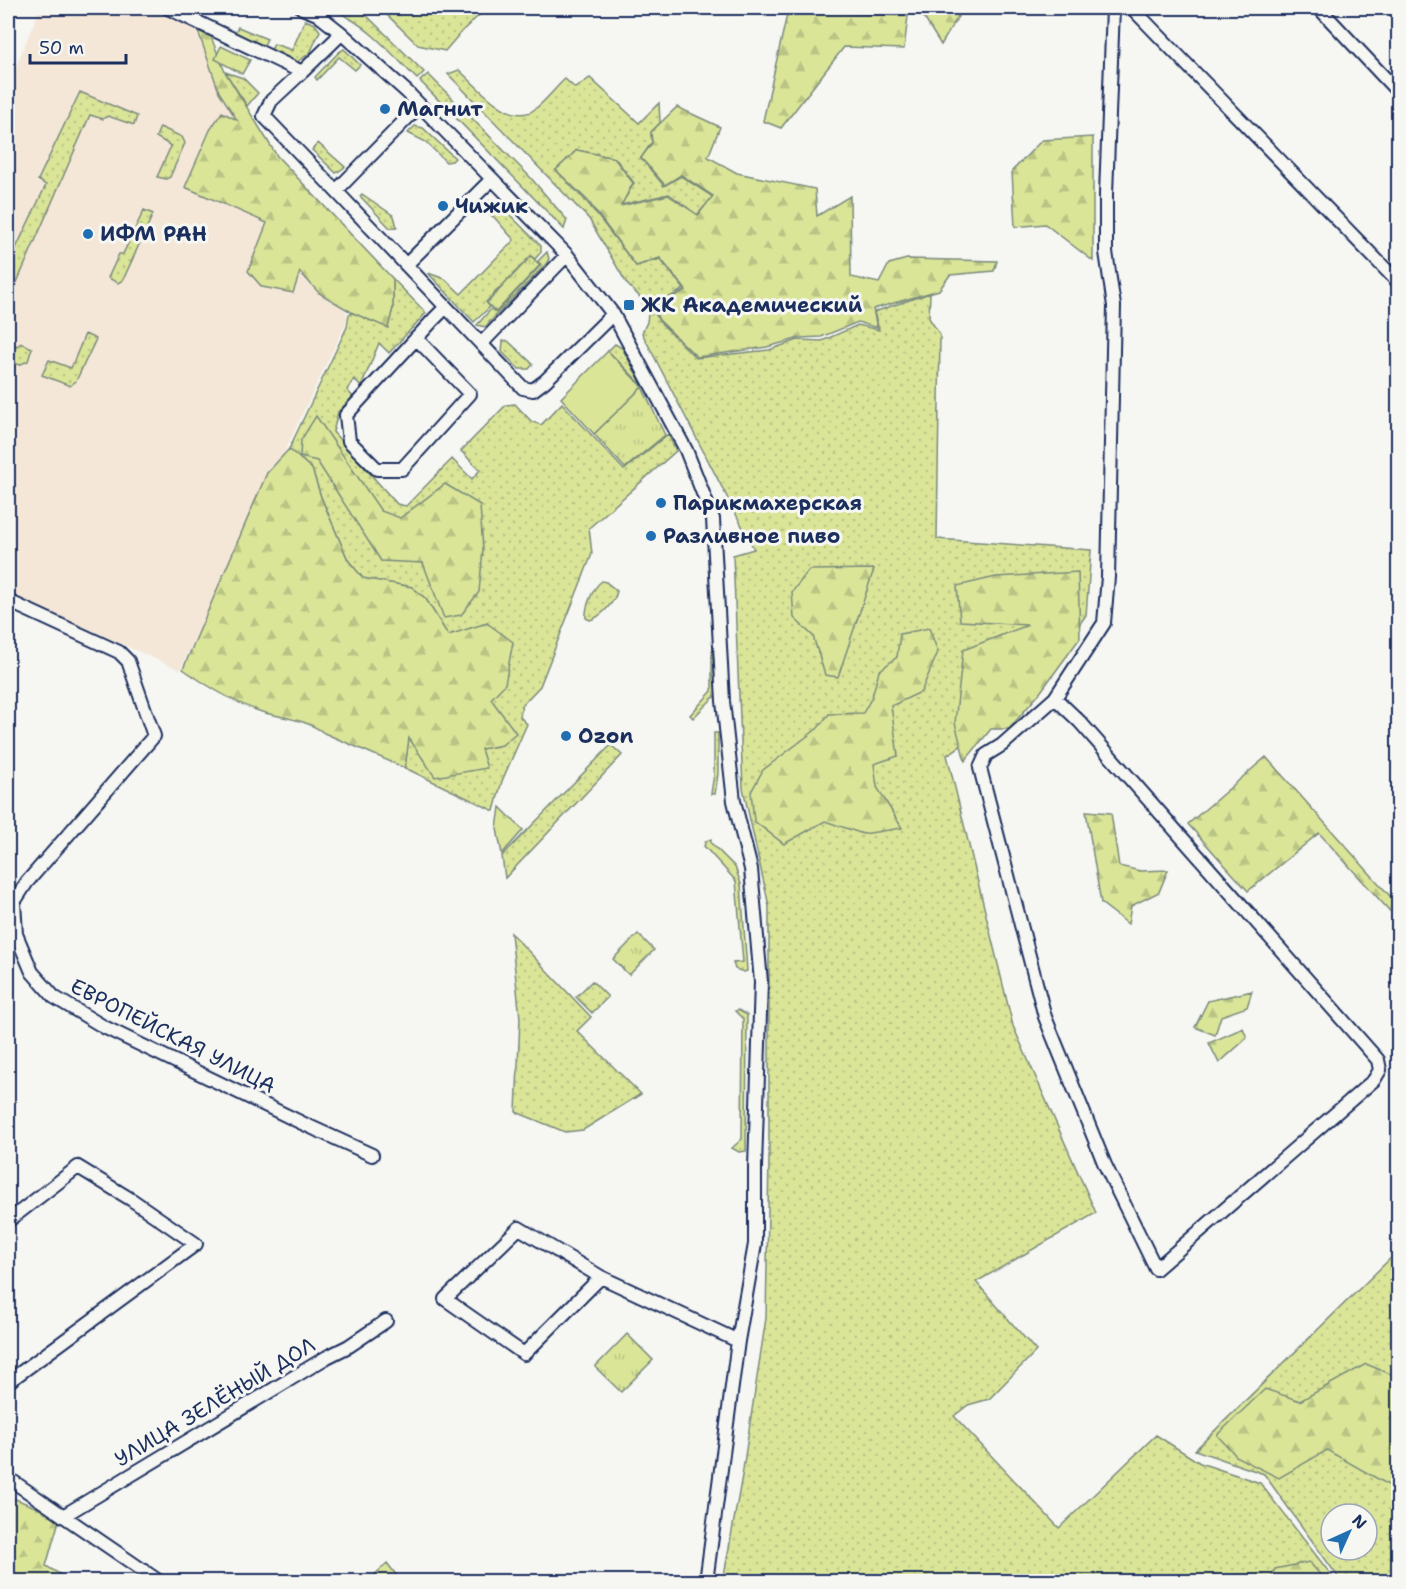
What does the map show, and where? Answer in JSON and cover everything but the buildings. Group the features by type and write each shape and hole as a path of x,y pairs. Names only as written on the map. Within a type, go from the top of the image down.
{"street":[{"path":"168,8 302,72"},
{"path":"302,8 317,14 340,32 420,105 567,255 613,314 686,450 713,519 723,701 734,801 751,868 761,996 755,1167 755,1244 738,1341 706,1581"},
{"path":"1055,698 1080,722 1378,1060 1380,1070 1374,1080 1156,1269 1105,1166 1045,1017 981,768 986,755 1002,745 1055,698 1104,623 1108,577 1114,306 1106,252 1113,8"},
{"path":"1132,8 1398,282"},
{"path":"1319,8 1398,92"},
{"path":"340,32 336,39 271,101 264,116 523,388 533,390 545,381 613,314"},
{"path":"336,191 420,105"},
{"path":"406,265 492,178"},
{"path":"481,344 567,255"},
{"path":"416,339 470,394 402,469 377,469 349,441 346,415 416,339 446,307"},
{"name":"ЕВРОПЕЙСКАЯ УЛИЦА","path":"8,601 119,652 128,662 154,736 27,882 14,902 16,934 32,972 54,998 104,1027 372,1155"},
{"path":"8,1221 78,1167 132,1200 196,1244 8,1382"},
{"path":"601,1277 524,1354 445,1299 519,1228 601,1277 738,1341"},
{"name":"УЛИЦА ЗЕЛЁНЫЙ ДОЛ","path":"63,1516 386,1322"},
{"path":"8,1478 160,1581"}],"shaded area":[{"name":"ИФМ РАН","path":"40,8 151,8 194,29 347,314 347,321 180,670 8,593 8,86"}],"green space":[{"path":"315,8 359,8 424,72 417,79 380,41 359,24 336,11 329,14"},
{"path":"380,8 487,8 462,31 445,51 418,45"},
{"path":"918,8 963,8 941,45"},
{"path":"788,10 908,16 904,49 844,47 781,128 763,121"},
{"path":"305,20 315,24 320,31 310,53 297,62 271,50 274,44 292,50"},
{"path":"238,27 267,39 263,47 235,33"},
{"path":"198,31 211,37 225,72 277,156 393,279 393,308 388,328 353,313 319,293 300,272 293,293 262,287 248,271 267,223 185,187 210,130 222,112 237,120 219,92"},
{"path":"221,46 250,60 242,74 215,59"},
{"path":"344,49 360,65 355,70 339,57 317,80 315,77"},
{"path":"459,70 495,103 516,113 526,113 535,109 565,79 575,88 590,78 639,123 659,103 660,123 651,132 652,142 641,158 664,186 681,176 713,197 697,215 669,194 621,205 634,183 615,158 577,150 556,170 587,202 636,266 660,259 684,289 652,307 659,321 696,358 769,350 798,340 822,341 858,325 879,330 874,312 930,293 929,318 940,335 937,539 1091,550 1086,615 1024,704 947,755 1013,1026 1096,1213 976,1282 1036,1351 989,1399 968,1405 954,1416 1059,1528 1156,1435 1200,1463 1260,1483 1336,1581 723,1581 742,1476 766,1318 769,1160 769,906 743,788 733,555 754,549 642,333 648,314 639,296 627,284 589,219 448,74"},
{"path":"225,72 243,78 258,93 247,106"},
{"path":"428,74 530,177 567,220 564,229 420,81"},
{"path":"80,92 137,116 134,125 108,116 103,119 90,115 8,303 8,265 46,185 38,180"},
{"path":"677,107 720,127 708,157 737,173 815,189 817,216 850,196 851,277 879,283 889,264 907,259 997,261 994,271 950,275 939,290 873,309 877,328 858,322 821,337 800,338 767,347 697,357 659,320 653,307 686,290 660,258 636,266 588,201 556,170 577,150 614,158 633,183 621,206 668,195 698,215 713,196 681,175 665,185 641,158 652,143 651,132"},
{"path":"415,126 423,128 455,158 446,162 426,142 408,133"},
{"path":"160,127 182,137 185,143 170,177 166,179 157,177 171,146 156,137"},
{"path":"1093,137 1093,261 1045,224 1015,227 1012,171 1042,140"},
{"path":"318,143 345,167 336,173 312,150"},
{"path":"362,194 394,216 397,227 390,228 360,196"},
{"path":"488,201 496,202 502,207 541,246 541,252 535,259 531,256 486,302 490,307 474,322 428,273 445,279 461,294 514,240 494,217 480,210"},
{"path":"144,210 153,214 123,280 118,283 108,278 119,254 123,254"},
{"path":"547,252 549,259 546,264 485,327 477,325 491,309 496,313 541,265 538,261"},
{"path":"531,256 540,265 496,312 487,303"},
{"path":"393,279 426,313 389,353 379,343 361,387 354,379 347,390 353,397 338,412 333,432 397,504 406,506 452,459 472,479 480,470 461,451 506,405 515,404 531,421 541,425 562,403 624,470 668,434 676,451 589,528 592,554 540,686 522,705 520,717 527,724 502,781 494,811 405,768 409,737 481,749 502,745 491,699 487,623 448,636 426,599 412,587 363,579 348,560 321,497 312,469 289,449 347,327 349,314 353,313 388,327 393,308"},
{"path":"85,334 96,339 76,381 70,386 42,375 49,360 71,368"},
{"path":"8,341 17,346 21,343 32,348 28,361 19,365 8,359"},
{"path":"503,341 508,341 533,364 529,369 519,369 502,352"},
{"path":"615,344 622,348 643,386 608,351"},
{"path":"608,351 642,387 594,434 561,398"},
{"path":"642,387 665,435 625,468 594,434"},
{"path":"316,416 381,511 400,518 445,484 480,505 483,550 479,592 461,615 444,618 423,563 381,561 317,461 300,457 301,440"},
{"path":"289,449 312,469 321,497 348,560 363,578 412,587 426,599 448,635 487,623 513,642 505,684 491,699 516,733 502,745 481,749 487,768 435,777 409,738 405,768 310,725 241,704 211,688 183,669 267,473"},
{"path":"874,569 838,677 825,675 813,636 794,618 792,592 809,570"},
{"path":"1078,572 1080,638 1039,694 1009,729 991,729 965,761 955,723 963,650 1028,625 960,621 957,586 996,577"},
{"path":"602,581 617,591 616,595 603,612 590,620 586,618 588,603"},
{"path":"929,628 938,652 921,692 891,706 898,756 874,764 877,787 902,828 863,834 825,821 784,844 754,821 751,792 763,770 818,728 829,714 863,713 872,697 879,671 897,657 900,634"},
{"path":"712,651 716,651 717,694 693,718 690,715 712,691"},
{"path":"714,733 718,733 718,774 715,794 711,794 714,774"},
{"path":"611,745 622,755 505,878 502,856"},
{"path":"1266,757 1398,905 1398,920 1319,833 1248,891 1188,824"},
{"path":"500,807 523,830 502,854 497,829"},
{"path":"1086,811 1111,813 1119,866 1140,871 1168,870 1159,892 1131,906 1128,924 1101,903"},
{"path":"711,839 711,843 735,867 741,884 747,971 744,972 735,969 733,963 743,962 736,881 704,846 706,841"},
{"path":"511,933 591,1017 577,1031 641,1094 583,1130 565,1132 516,1112 520,1018"},
{"path":"638,934 654,950 629,975 613,959"},
{"path":"592,981 608,997 592,1013 576,997"},
{"path":"1252,991 1247,1007 1221,1016 1215,1035 1195,1027 1208,1001"},
{"path":"738,1010 747,1015 746,1151 739,1152 732,1148 742,1139 743,1019 735,1011"},
{"path":"1243,1028 1247,1038 1219,1063 1209,1043"},
{"path":"1398,1251 1398,1581 1341,1581 1327,1562 1379,1562 1379,1502 1319,1502 1319,1550 1264,1474 1195,1450"},
{"path":"627,1334 653,1360 621,1392 595,1367"},
{"path":"1366,1364 1398,1377 1398,1479 1392,1487 1327,1450 1279,1478 1237,1457 1217,1435 1265,1389 1300,1401"},
{"path":"8,1496 60,1517 46,1566 71,1581 8,1581"},
{"path":"1309,1562 1326,1581 1270,1581 1275,1569"},
{"path":"387,1563 401,1581 368,1581"}],"place":[{"name":"Магнит","path":"385,109"},
{"name":"Чижик","path":"443,206"},
{"name":"ИФМ РАН","path":"88,234"},
{"name":"ЖК Академический","path":"629,305"},
{"name":"Парикмахерская","path":"661,503"},
{"name":"Разливное пиво","path":"651,536"},
{"name":"Ozon","path":"566,736"}]}
